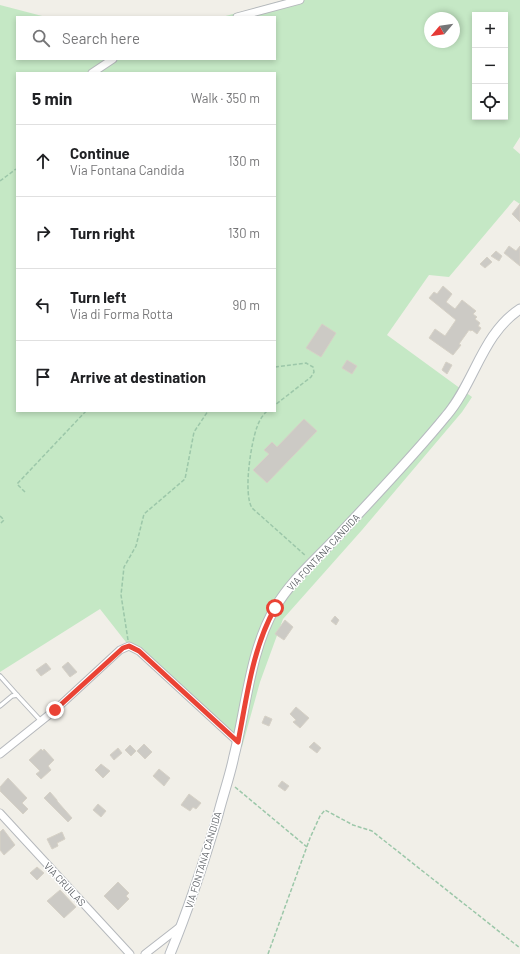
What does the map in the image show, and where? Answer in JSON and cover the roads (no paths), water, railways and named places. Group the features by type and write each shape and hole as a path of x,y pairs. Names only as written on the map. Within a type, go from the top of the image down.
{"main road":[{"name":"VIA FONTANA CANDIDA","path":"170,954 183,924 200,876 238,742 251,673 268,621 282,597 396,474 448,415 464,391 493,334 504,322 520,309"}],"street":[{"path":"241,16 300,0"},
{"path":"94,72 112,60"},
{"path":"0,754 41,722 123,648 129,646 139,651 238,742"},
{"name":"VIA CRUILAS","path":"0,813 130,954"},
{"path":"145,954 183,924"}],"lane":[{"path":"0,676 41,722"},
{"path":"0,706 14,695 18,696"}]}
